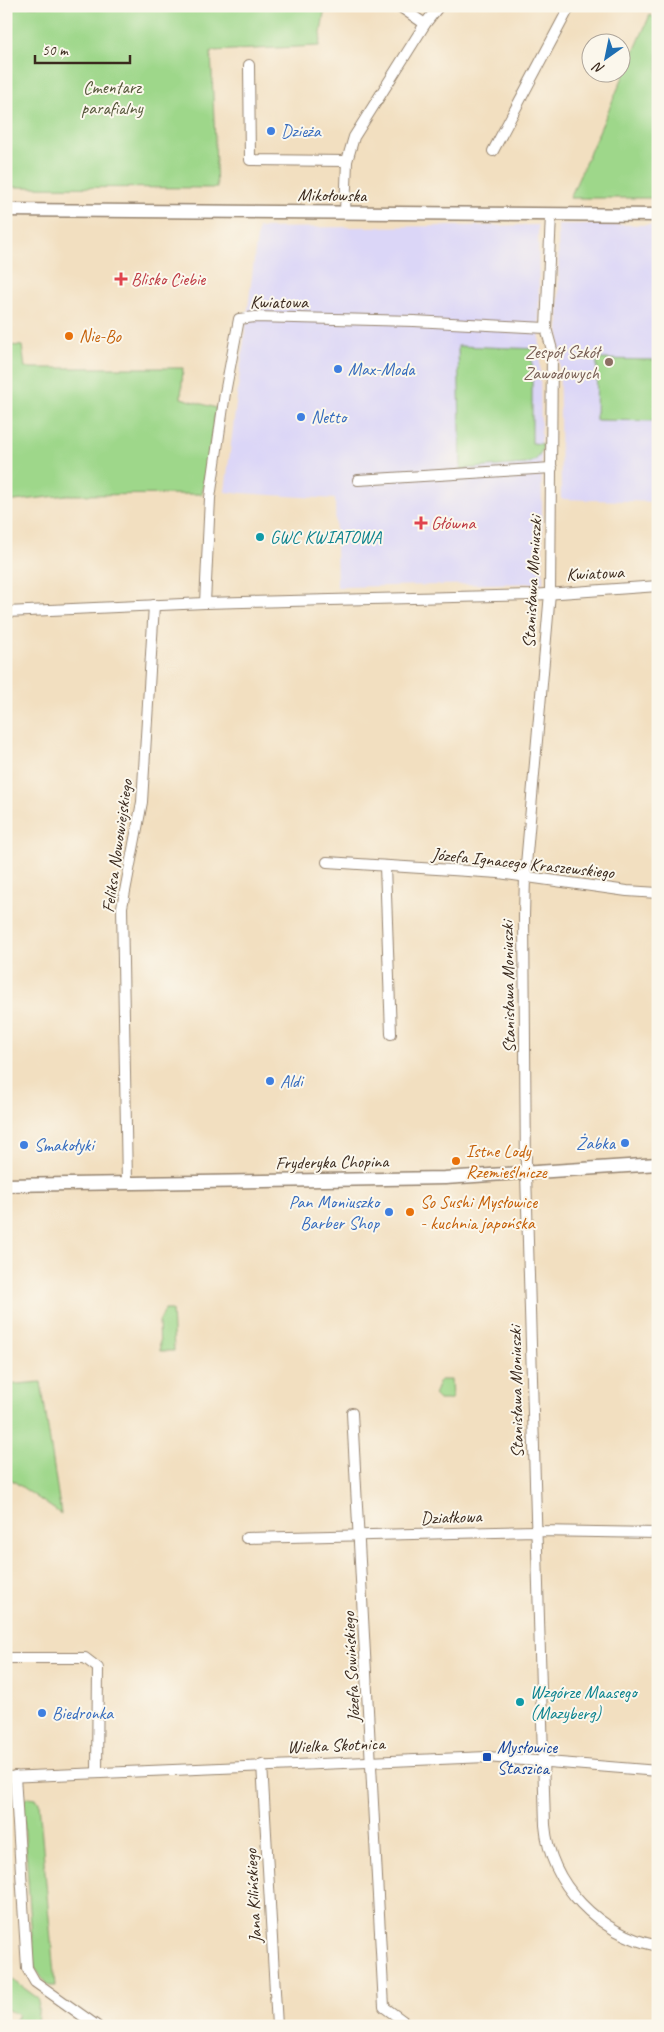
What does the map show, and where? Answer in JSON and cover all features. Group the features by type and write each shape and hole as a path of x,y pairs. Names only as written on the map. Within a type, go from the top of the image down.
{"street":[{"path":"398,6 425,24"},
{"path":"344,212 347,161 354,137 425,24 439,6"},
{"path":"494,151 570,6"},
{"path":"249,65 250,160 347,161"},
{"name":"Mikołowska","path":"6,210 658,215"},
{"name":"Stanisława Moniuszki","path":"551,215 546,328 552,350 550,593 525,876 526,1173 546,1839 558,1873 584,1907 600,1921 637,1940 658,1946"},
{"name":"Kwiatowa","path":"205,603 210,498 225,392 239,319 255,317 414,320 546,328"},
{"path":"358,480 552,468"},
{"name":"Kwiatowa","path":"6,612 205,603 550,593 658,586"},
{"name":"Feliksa Nowowiejskiego","path":"127,1183 122,907 142,802 154,605"},
{"name":"Józefa Ignacego Kraszewskiego","path":"327,862 525,876 627,891 658,893"},
{"path":"384,866 391,1034"},
{"name":"Fryderyka Chopina","path":"6,1185 445,1178 658,1164"},
{"name":"Józefa Sowińskiego","path":"352,1413 384,2007 410,2026"},
{"name":"Działkowa","path":"246,1538 536,1531 658,1533"},
{"path":"6,1658 85,1658 98,1668 97,1772"},
{"name":"Wielka Skotnica","path":"96,2026 35,1982 27,1968 11,1776 262,1764 487,1757 658,1771"},
{"name":"Jana Kilińskiego","path":"262,1764 277,2026"}],"shaded area":[{"name":"Zespół Szkół Zawodowych","path":"558,224 658,225 658,502 561,499"},
{"path":"538,225 543,583 337,587 335,499 225,492 258,228"}],"green space":[{"name":"Cmentarz parafialny","path":"6,6 325,6 319,46 211,51 217,188 6,187"},
{"path":"650,15 658,20 658,198 570,198 621,82 632,82 632,56"},
{"path":"6,345 22,346 25,368 183,368 181,398 216,408 202,494 66,495 6,502"},
{"path":"458,346 539,349 539,353 532,353 532,443 543,444 540,454 533,461 526,464 461,469"},
{"path":"597,359 658,360 658,421 596,420"},
{"path":"165,1310 172,1310 174,1351 160,1351 159,1322"},
{"path":"440,1380 451,1380 452,1398 449,1400 439,1400 434,1395"},
{"path":"41,1382 61,1514 6,1476 6,1385"},
{"path":"28,1797 36,1798 39,1803 55,1986 49,1986 34,1967 23,1807 24,1800"},
{"path":"13,1980 39,1999 37,2026 13,2024 18,2015 6,2009 6,1981"}],"place":[{"name":"Dzieża","path":"271,131"},
{"name":"Blisko Ciebie","path":"121,279"},
{"name":"Nie-Bo","path":"69,336"},
{"name":"Zespół Szkół Zawodowych","path":"609,362"},
{"name":"Max-Moda","path":"338,369"},
{"name":"Netto","path":"301,417"},
{"name":"Główna","path":"421,523"},
{"name":"GWC KWIATOWA","path":"260,537"},
{"name":"Aldi","path":"270,1081"},
{"name":"Żabka","path":"625,1143"},
{"name":"Smakołyki","path":"24,1145"},
{"name":"Istne Lody Rzemieślnicze","path":"456,1161"},
{"name":"Pan Moniuszko Barber Shop","path":"389,1212"},
{"name":"So Sushi Mysłowice - kuchnia japońska","path":"410,1212"},
{"name":"Wzgórze Maasego (Mazyberg)","path":"520,1702"},
{"name":"Biedronka","path":"42,1713"},
{"name":"Mysłowice Staszica","path":"487,1757"}]}
